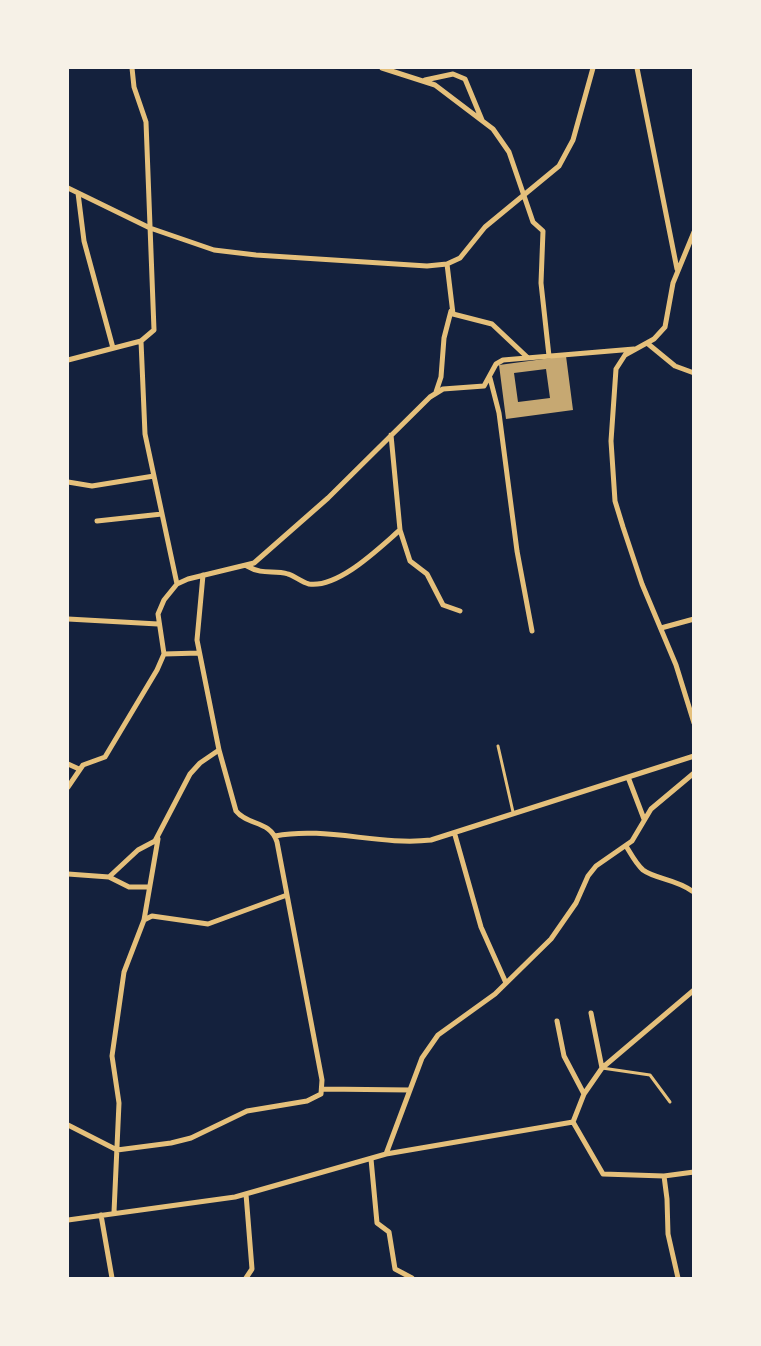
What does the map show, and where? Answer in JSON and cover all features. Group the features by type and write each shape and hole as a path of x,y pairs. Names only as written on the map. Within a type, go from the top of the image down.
{"street":[{"path":"68,360 141,341 151,335 155,323 146,122 134,87 132,68"},
{"path":"382,68 423,80 444,90 483,121 504,142 533,222 543,231 541,283 549,356"},
{"path":"68,188 150,228 214,250 427,266 447,264 460,258 485,227 559,166 565,157 592,68"},
{"path":"638,68 677,270"},
{"path":"423,80 453,74 465,79 483,121"},
{"path":"78,193 84,241 113,348"},
{"path":"693,232 677,270 662,333 625,355 616,369 611,441 612,479 623,527 676,665 693,723"},
{"path":"68,787 79,769 105,758 164,654 158,624 160,607 177,584 203,575 247,566 269,551 328,498 436,392 441,377 444,338 452,310 447,264"},
{"path":"452,310 460,317 492,324 527,357"},
{"path":"141,341 144,422 177,584"},
{"path":"647,343 675,366 693,373"},
{"path":"436,392 452,388 479,387 490,378 499,361 634,349"},
{"path":"490,378 499,413 517,551 532,632"},
{"path":"391,435 400,530 412,563 427,574 443,605 460,611"},
{"path":"68,482 92,486 154,476"},
{"path":"97,521 162,514"},
{"path":"247,566 262,573 287,573 307,583 325,582 364,561 400,530"},
{"path":"68,1125 117,1150 183,1141 246,1111 315,1099 322,1089 275,836 264,825 242,817 236,811 219,750 198,652 196,629 203,575"},
{"path":"68,619 158,624"},
{"path":"660,628 693,619"},
{"path":"164,654 198,652"},
{"path":"109,877 138,850 154,842 190,774 200,763 219,750"},
{"path":"275,836 306,832 402,842 431,840 455,835 513,812 693,756"},
{"path":"68,764 79,769"},
{"path":"386,1154 422,1058 438,1035 506,983 563,924 596,867 632,841 644,819 657,804 693,773"},
{"path":"628,777 644,819"},
{"path":"114,1212 119,1103 112,1056 119,997 124,972 144,920 159,834"},
{"path":"455,835 481,927 506,983"},
{"path":"626,846 638,864 647,872 677,881 692,891"},
{"path":"68,874 109,877 129,887 149,887"},
{"path":"144,920 152,916 208,924 287,895"},
{"path":"573,1122 584,1094 602,1068 693,990"},
{"path":"591,1013 602,1068"},
{"path":"557,1021 564,1056 584,1094"},
{"path":"322,1089 410,1090"},
{"path":"68,1220 246,1194 386,1154 573,1122"},
{"path":"573,1122 603,1174 664,1176 693,1172"},
{"path":"371,1158 377,1223 389,1232 395,1269 412,1278"},
{"path":"664,1176 668,1234 678,1278"},
{"path":"246,1194 252,1269 246,1278"},
{"path":"101,1215 112,1278"}],"lane":[{"path":"498,746 513,812"},
{"path":"602,1068 650,1076 670,1102"}],"building":[{"path":"566,356 573,410 506,419 499,365","holes":["546,369 550,398 518,402 514,373"]}]}
